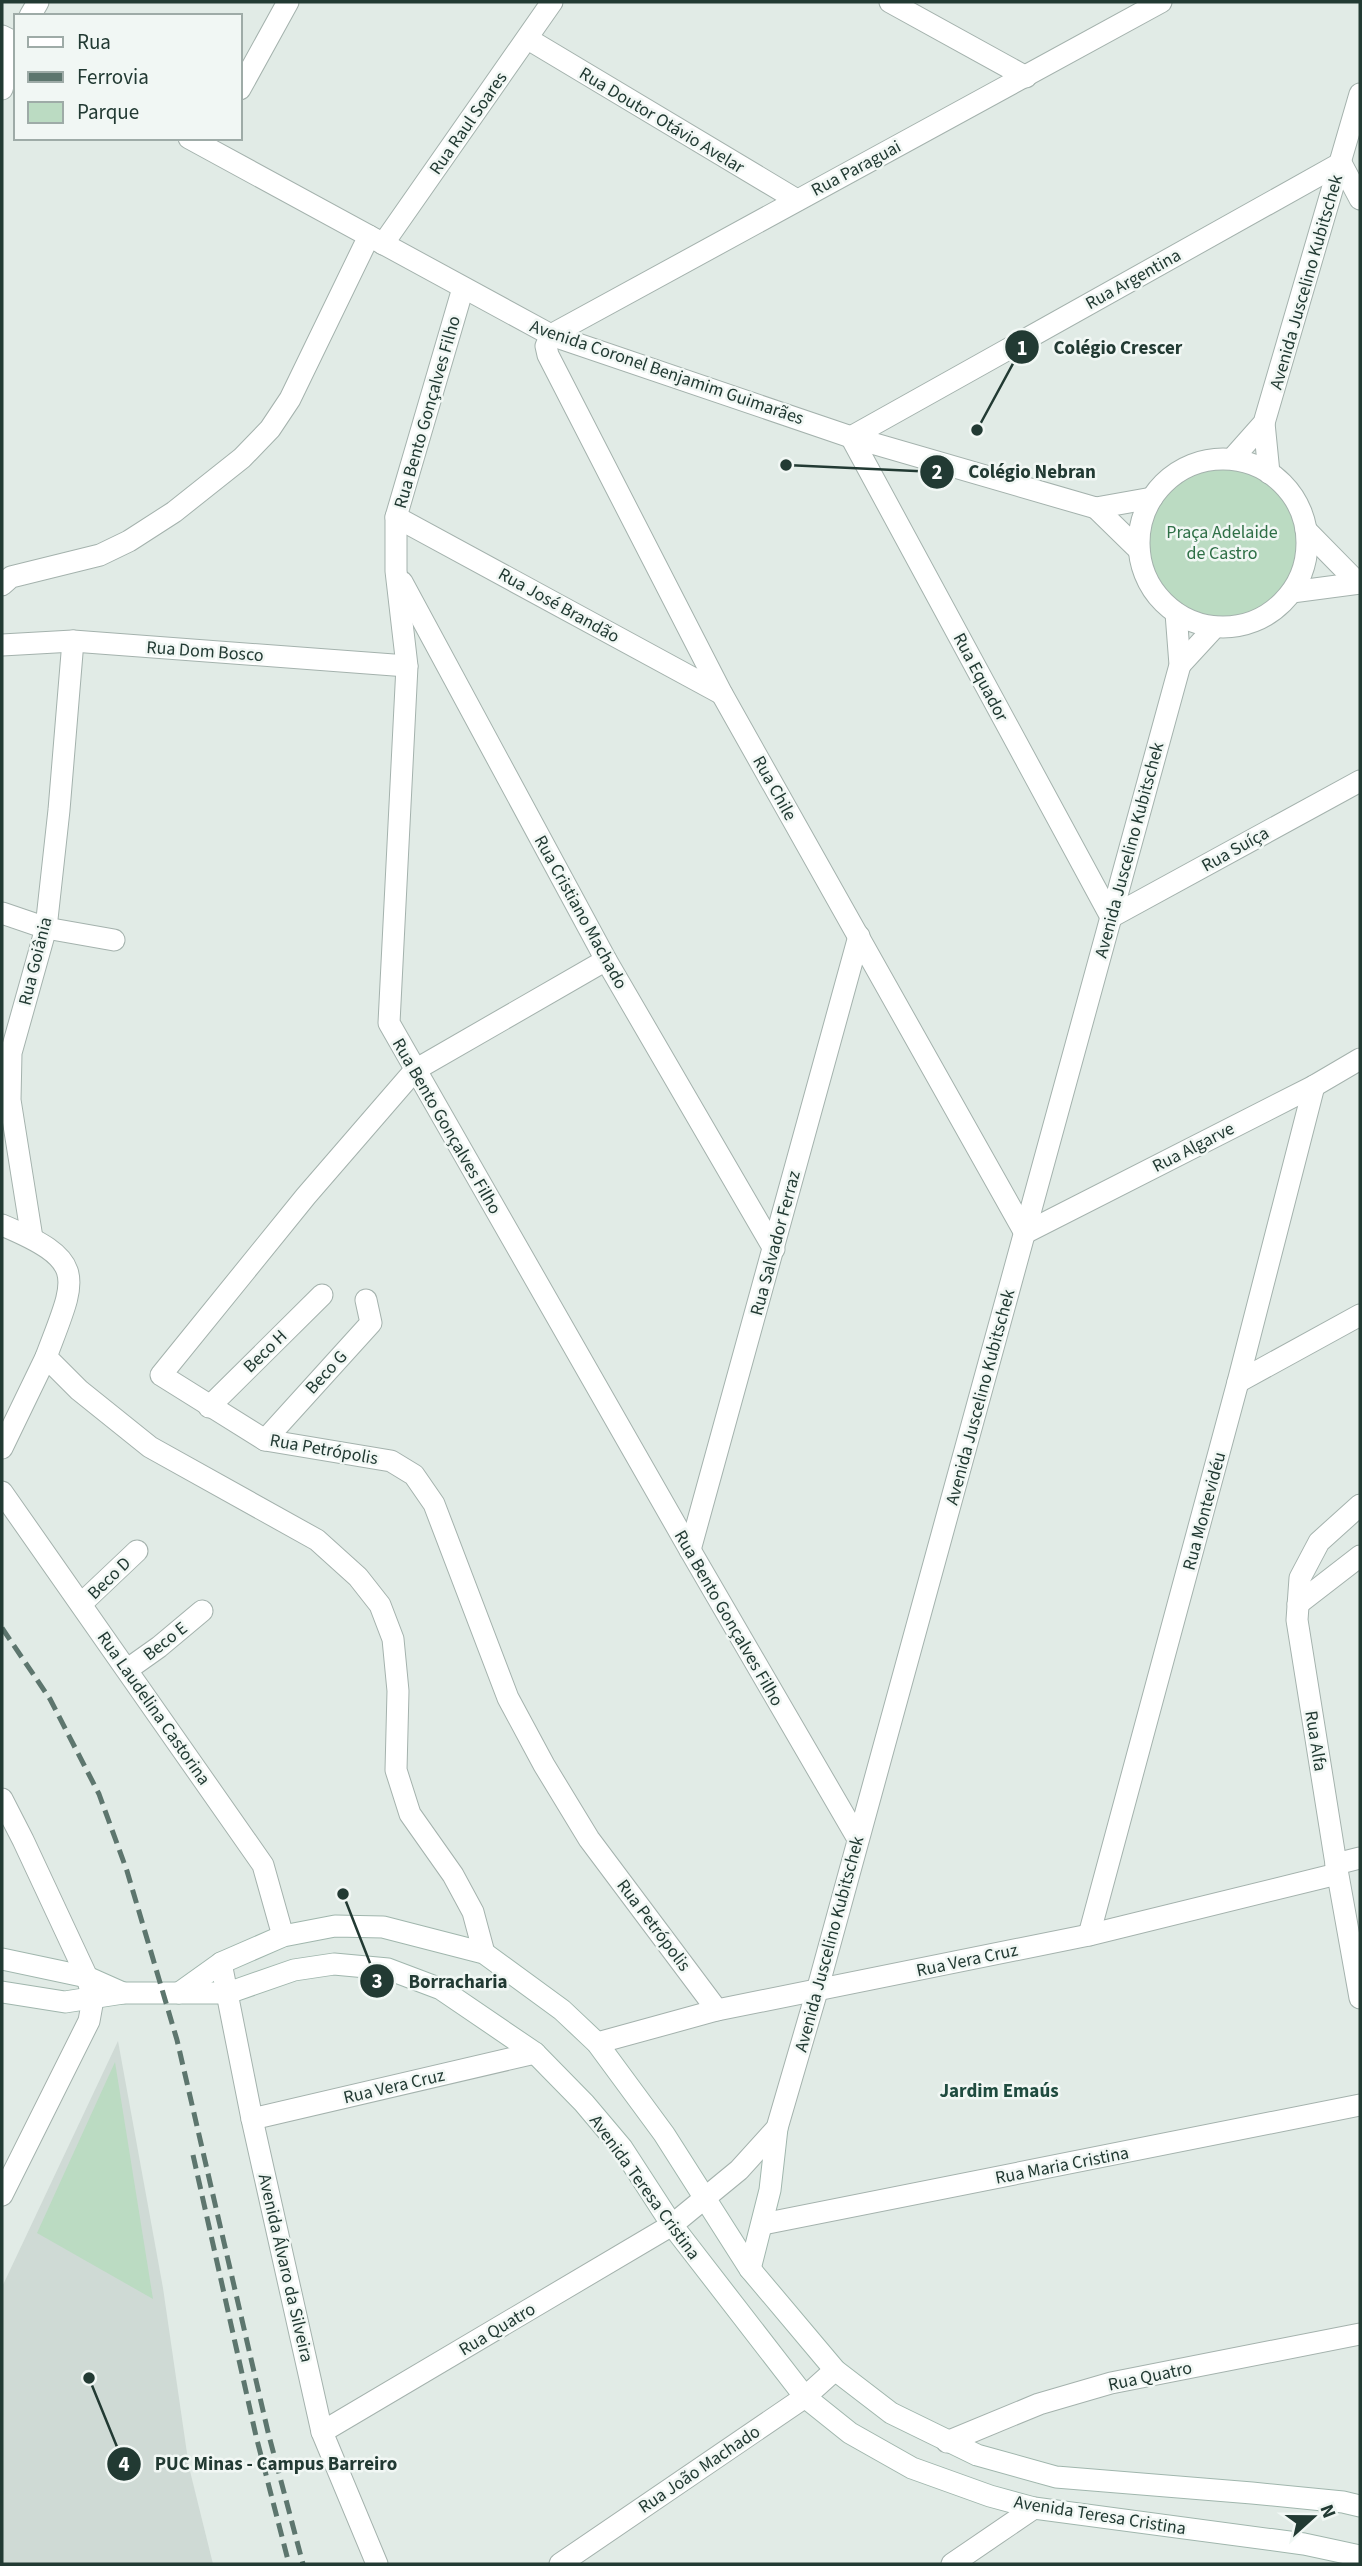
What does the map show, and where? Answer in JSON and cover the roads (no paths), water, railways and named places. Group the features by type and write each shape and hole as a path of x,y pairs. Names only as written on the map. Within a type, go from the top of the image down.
{"street":[{"path":"242,85 288,2"},
{"name":"Rua Raul Soares","path":"2,585 11,577 100,555 130,541 174,512 242,457 270,429 290,399 376,240 528,40 552,2"},
{"name":"Rua Paraguai","path":"551,335 1026,77 1139,8 1161,2"},
{"path":"900,5 1026,77"},
{"name":"Rua Doutor Otávio Avelar","path":"528,40 797,200"},
{"path":"2,89 14,46"},
{"name":"Avenida Juscelino Kubitschek","path":"1232,459 1264,423 1360,94"},
{"name":"Avenida Coronel Benjamim Guimarães","path":"203,142 551,335 851,437 1096,508 1152,498"},
{"path":"1341,163 1360,199"},
{"name":"Rua Argentina","path":"851,437 1341,163"},
{"name":"Rua Bento Gonçalves Filho","path":"463,288 396,517 396,571 407,666 389,1023 858,1839"},
{"name":"Rua Chile","path":"551,335 546,346 548,355 722,694 1025,1233"},
{"path":"1264,423 1269,473"},
{"name":"Rua Equador","path":"851,437 1111,917"},
{"path":"1232,459 1269,473 1286,488 1299,507 1306,530 1305,562 1292,592 1277,608 1258,620 1237,626 1215,627 1195,622 1176,612 1157,596 1145,574 1139,550 1142,522 1152,498 1167,480 1187,467 1209,460 1232,459"},
{"name":"Avenida Coronel Benjamim Guimarães","path":"1096,508 1139,550"},
{"name":"Rua José Brandão","path":"396,517 722,694"},
{"path":"1306,530 1359,583"},
{"name":"Rua Cristiano Machado","path":"396,571 606,960 774,1249"},
{"path":"1292,592 1359,583"},
{"name":"Avenida Juscelino Kubitschek","path":"750,2269 770,2190 777,2128 817,1991 1180,666 1176,612"},
{"name":"Avenida Juscelino Kubitschek","path":"1180,666 1215,627"},
{"name":"Rua Dom Bosco","path":"2,645 73,640 407,666"},
{"name":"Rua Goiânia","path":"32,1238 10,1100 11,1053 46,928 60,810 73,640"},
{"name":"Rua Suíça","path":"1111,917 1360,780"},
{"path":"2,914 46,928 114,940"},
{"name":"Rua Salvador Ferraz","path":"690,1550 859,936"},
{"name":"Rua Petrópolis","path":"606,960 415,1070 306,1196 161,1375 265,1440 391,1461 414,1475 434,1503 508,1698 544,1765 589,1839 717,2010"},
{"name":"Rua Algarve","path":"1025,1233 1314,1086 1360,1059"},
{"name":"Rua Montevidéu","path":"1089,1935 1238,1382 1314,1086"},
{"path":"2,1225 53,1251 65,1264 70,1281 68,1299 46,1357 2,1448"},
{"name":"Beco H","path":"209,1407 322,1295"},
{"name":"Beco G","path":"265,1440 371,1323 366,1300"},
{"path":"1238,1382 1360,1315"},
{"path":"46,1357 79,1390 150,1447 317,1540 358,1577 380,1605 393,1640 398,1691 396,1770 410,1814 453,1875 473,1912 484,1953"},
{"name":"Rua Laudelina Castorina","path":"2,1492 263,1865 283,1936"},
{"name":"Rua Alfa","path":"1360,1505 1319,1542 1300,1577 1297,1620 1336,1869 1360,1998"},
{"name":"Beco D","path":"82,1604 137,1551"},
{"path":"1298,1604 1360,1556"},
{"name":"Beco E","path":"128,1669 202,1611"},
{"path":"2,1799 87,1977 93,1999 89,2021 3,2191"},
{"name":"Rua Vera Cruz","path":"597,2043 717,2010 1089,1935 1336,1869 1360,1858"},
{"name":"Avenida Teresa Cristina","path":"179,1993 221,1963 283,1936 335,1926 383,1927 484,1953 562,2010 597,2043 664,2134 750,2269 835,2370 891,2413 978,2455 1056,2477 1265,2494 1360,2506"},
{"path":"2,1959 87,1977 123,1993"},
{"name":"Avenida Álvaro da Silveira","path":"221,1963 252,2119 322,2432 377,2564"},
{"name":"Avenida Teresa Cristina","path":"179,1993 228,1993 295,1970 334,1964 388,1969 441,1989 536,2053 584,2103 622,2148 672,2225 805,2397 850,2433 912,2468 990,2496 1034,2508 1304,2544 1360,2556"},
{"path":"2,1993 65,2002 123,1993 179,1993"},
{"name":"Rua Vera Cruz","path":"252,2119 536,2053"},
{"name":"Rua Maria Cristina","path":"763,2224 1360,2105"},
{"name":"Rua Quatro","path":"322,2432 672,2225 739,2170 777,2128"},
{"name":"Rua Quatro","path":"947,2442 1039,2404 1111,2383 1360,2334"},
{"name":"Rua João Machado","path":"560,2564 805,2397 835,2370"},
{"path":"952,2564 1034,2508"}],"railway":[{"path":"2,1628 50,1699 99,1794 127,1871 177,2040 268,2432 303,2564"},
{"path":"193,2155 256,2436 289,2564"}],"place":[{"name":"Colégio Crescer","path":"977,430"},
{"name":"Colégio Nebran","path":"786,465"},
{"name":"Borracharia","path":"343,1894"},
{"name":"PUC Minas - Campus Barreiro","path":"89,2378"}],"district":[{"name":"Jardim Emaús","path":"999,2090"}],"park label":[{"name":"Praça Adelaide de Castro","path":"1222,542"}]}
